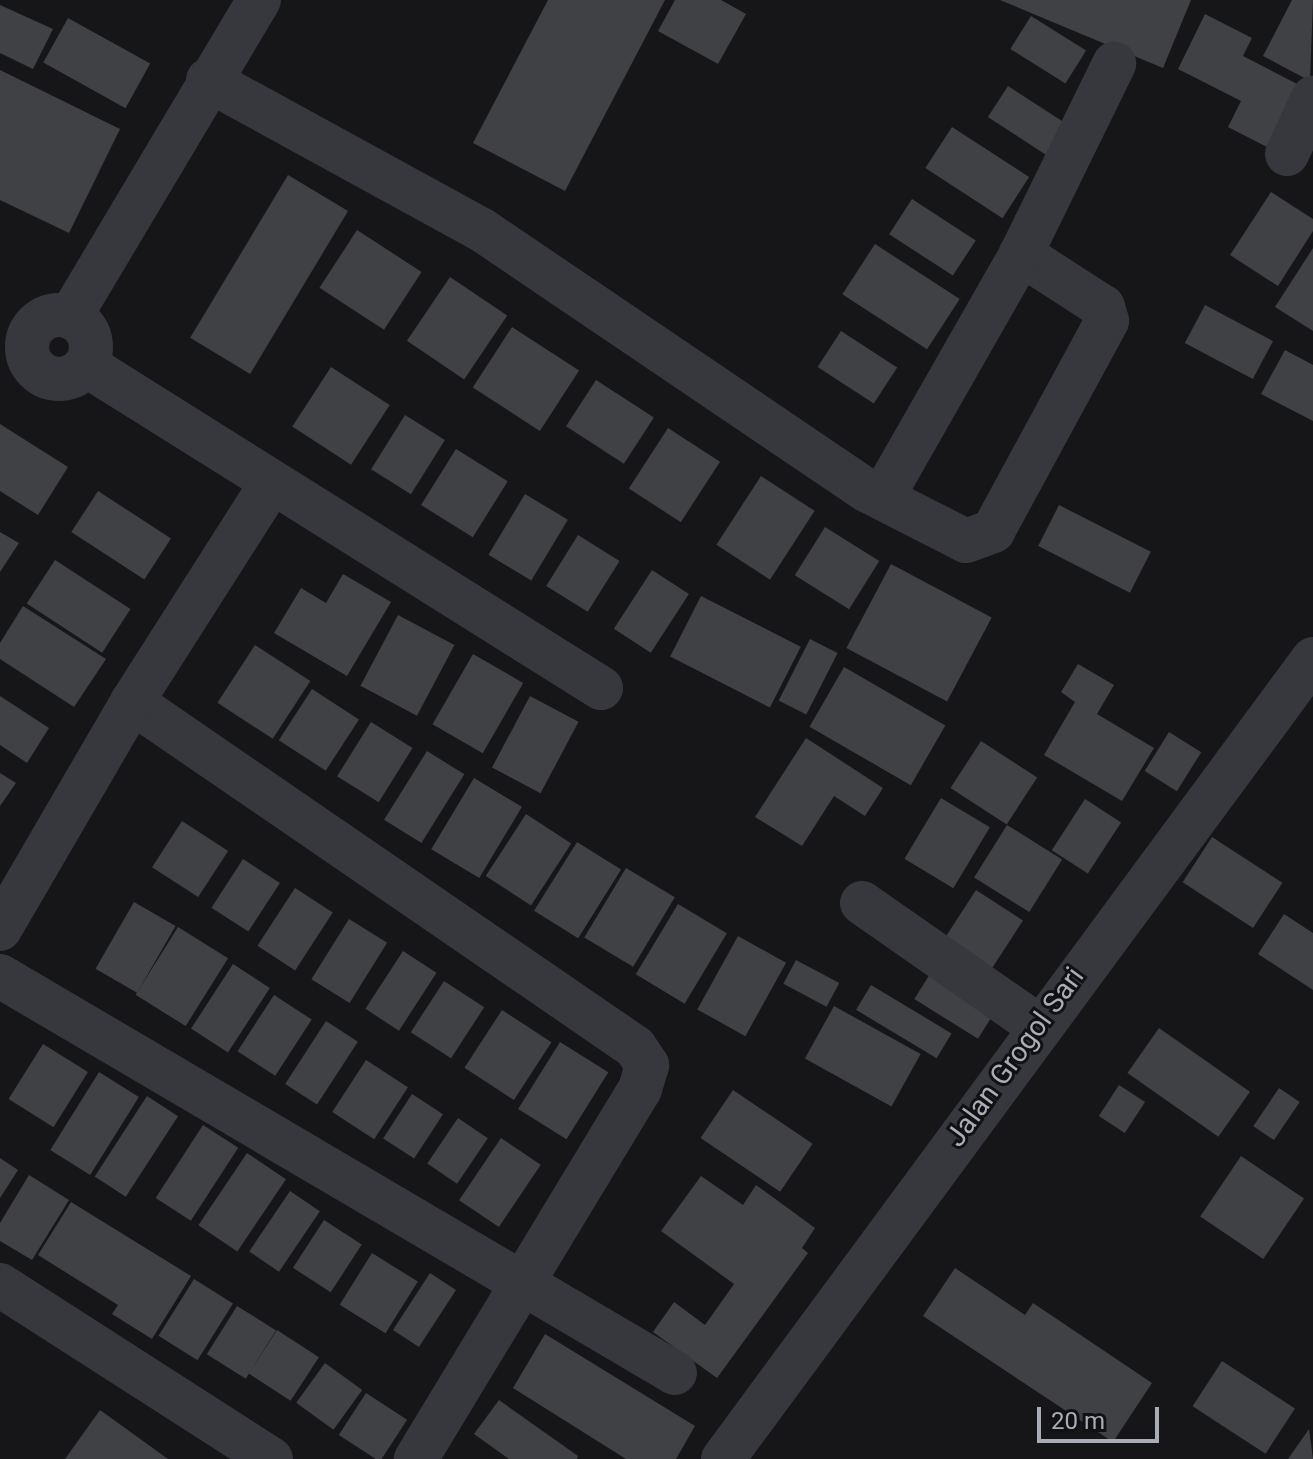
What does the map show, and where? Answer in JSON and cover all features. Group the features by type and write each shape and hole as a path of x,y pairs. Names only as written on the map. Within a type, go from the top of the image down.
{"street":[{"path":"70,317 87,332 86,365 70,378 49,378 14,348 37,324 70,317 208,80 259,0"},
{"path":"882,498 1021,254 1114,64"},
{"path":"208,80 482,230 882,498 966,541 993,531 1107,321 1103,307 1021,254"},
{"path":"1287,154 1313,98"},
{"path":"86,365 271,484 601,688"},
{"path":"0,929 132,702 271,484"},
{"name":"Jalan Grogol Sari","path":"723,1459 1037,1025 1313,659"},
{"path":"132,702 635,1047 647,1065 640,1089 416,1459"},
{"path":"862,903 1037,1025"},
{"path":"0,976 518,1287 675,1373"},
{"path":"0,1285 271,1459"}],"building":[{"path":"548,0 665,0 565,191 473,143"},
{"path":"675,0 721,0 746,14 718,64 658,31"},
{"path":"1000,0 1191,0 1163,68"},
{"path":"1292,0 1313,0 1310,81 1263,56"},
{"path":"0,5 53,29 33,69 0,53"},
{"path":"1205,14 1252,38 1243,56 1309,90 1277,152 1228,127 1241,101 1178,69"},
{"path":"1031,16 1086,50 1065,84 1010,49"},
{"path":"68,18 150,64 125,108 43,63"},
{"path":"0,70 120,129 69,233 0,200"},
{"path":"1008,86 1071,127 1051,158 988,117"},
{"path":"952,127 1029,177 1002,218 925,168"},
{"path":"288,175 348,211 250,374 190,338"},
{"path":"1271,192 1313,219 1313,231 1278,286 1230,255"},
{"path":"912,199 976,240 953,276 889,234"},
{"path":"357,230 422,272 384,330 319,288"},
{"path":"875,244 960,299 927,349 842,294"},
{"path":"1313,248 1313,331 1275,307"},
{"path":"450,277 507,316 464,379 407,341"},
{"path":"1205,305 1273,341 1253,379 1185,343"},
{"path":"512,327 579,371 540,431 473,387"},
{"path":"841,331 897,367 874,404 818,367"},
{"path":"1285,350 1313,365 1313,421 1261,394"},
{"path":"331,367 390,405 351,465 292,427"},
{"path":"596,380 654,418 624,464 566,426"},
{"path":"405,415 445,440 411,494 371,469"},
{"path":"0,424 68,467 38,515 0,491"},
{"path":"668,428 720,462 681,522 629,488"},
{"path":"456,449 508,481 473,537 421,505"},
{"path":"761,476 815,511 770,580 716,545"},
{"path":"98,491 171,538 144,579 71,532"},
{"path":"525,494 568,520 531,581 488,555"},
{"path":"1059,505 1151,552 1130,593 1038,546"},
{"path":"825,527 879,561 849,609 795,575"},
{"path":"0,532 19,543 0,572"},
{"path":"578,535 620,561 588,612 546,586"},
{"path":"55,560 130,609 102,653 27,604"},
{"path":"891,564 992,618 947,701 846,648"},
{"path":"652,570 689,594 651,653 614,629"},
{"path":"343,574 391,602 347,676 274,633 301,588 326,603"},
{"path":"701,596 801,647 770,707 670,657"},
{"path":"23,606 106,659 74,707 0,659 0,643"},
{"path":"398,615 455,645 417,716 360,686"},
{"path":"810,639 838,653 806,715 779,700"},
{"path":"255,645 310,681 273,739 217,703"},
{"path":"473,654 523,683 483,753 432,724"},
{"path":"1078,664 1114,685 1097,714 1154,748 1122,801 1044,755 1075,702 1061,692"},
{"path":"844,667 945,726 911,785 810,727"},
{"path":"312,689 359,719 326,771 279,740"},
{"path":"0,696 49,728 27,763 0,745"},
{"path":"530,696 579,722 541,793 492,768"},
{"path":"371,722 413,748 379,802 337,776"},
{"path":"1169,732 1201,752 1177,791 1145,771"},
{"path":"806,738 883,788 865,816 834,796 802,846 755,817"},
{"path":"981,741 1037,777 1007,824 951,788"},
{"path":"427,751 464,774 421,843 384,820"},
{"path":"0,773 16,783 0,806"},
{"path":"474,778 522,807 479,878 431,849"},
{"path":"941,798 990,827 953,888 904,859"},
{"path":"1085,799 1121,822 1088,874 1052,850"},
{"path":"526,814 571,843 531,905 486,876"},
{"path":"182,821 228,851 198,897 152,867"},
{"path":"1007,825 1062,859 1029,912 974,878"},
{"path":"1212,837 1282,883 1253,928 1183,882"},
{"path":"577,842 621,870 578,938 534,911"},
{"path":"243,859 280,883 248,932 211,908"},
{"path":"626,868 675,897 633,967 584,937"},
{"path":"295,888 333,913 295,970 257,946"},
{"path":"976,890 1023,920 988,974 941,944"},
{"path":"134,902 176,926 137,993 96,969"},
{"path":"678,904 727,933 685,1004 636,974"},
{"path":"1284,914 1313,933 1313,990 1258,954"},
{"path":"349,919 387,943 350,1003 311,979"},
{"path":"178,927 228,958 186,1026 136,995"},
{"path":"738,936 786,963 745,1036 697,1009"},
{"path":"403,951 437,973 399,1031 365,1009"},
{"path":"796,960 839,983 827,1007 783,984"},
{"path":"233,964 270,988 228,1053 191,1029"},
{"path":"935,966 999,1006 978,1039 914,999"},
{"path":"444,981 484,1007 451,1058 411,1032"},
{"path":"871,985 952,1033 937,1058 856,1010"},
{"path":"274,995 312,1020 275,1076 238,1051"},
{"path":"834,1006 921,1054 891,1106 805,1058"},
{"path":"502,1010 551,1042 514,1100 464,1068"},
{"path":"326,1021 358,1042 317,1105 285,1084"},
{"path":"1159,1028 1250,1092 1218,1137 1127,1073"},
{"path":"560,1042 608,1072 566,1139 518,1109"},
{"path":"43,1044 88,1072 54,1127 9,1099"},
{"path":"366,1060 408,1087 374,1139 332,1112"},
{"path":"99,1072 139,1097 90,1175 50,1150"},
{"path":"1119,1085 1145,1102 1125,1133 1099,1116"},
{"path":"1279,1088 1300,1102 1274,1140 1253,1126"},
{"path":"733,1090 813,1144 780,1192 701,1138"},
{"path":"412,1094 443,1114 414,1159 383,1138"},
{"path":"147,1096 178,1116 126,1197 95,1177"},
{"path":"458,1118 488,1138 457,1184 427,1164"},
{"path":"203,1125 238,1148 191,1221 156,1198"},
{"path":"501,1138 541,1165 499,1227 459,1200"},
{"path":"247,1153 286,1179 237,1251 198,1225"},
{"path":"1241,1156 1304,1198 1263,1259 1200,1217"},
{"path":"0,1158 18,1170 0,1198"},
{"path":"29,1175 69,1200 32,1260 0,1241 0,1223"},
{"path":"701,1176 743,1205 756,1185 815,1228 802,1248 808,1253 717,1378 653,1332 674,1302 705,1325 734,1284 661,1231"},
{"path":"290,1191 320,1211 279,1272 249,1252"},
{"path":"71,1202 191,1276 152,1339 112,1314 118,1305 38,1255"},
{"path":"324,1220 362,1245 331,1292 293,1268"},
{"path":"372,1253 418,1282 385,1333 340,1305"},
{"path":"955,1268 1025,1315 1033,1303 1152,1383 1113,1442 923,1316"},
{"path":"430,1273 456,1290 419,1347 393,1330"},
{"path":"194,1279 233,1303 198,1360 158,1336"},
{"path":"237,1306 276,1330 246,1379 207,1354"},
{"path":"277,1330 319,1357 291,1401 249,1374"},
{"path":"545,1334 695,1426 676,1459 626,1459 513,1388"},
{"path":"1222,1361 1295,1408 1266,1454 1193,1406"},
{"path":"325,1363 362,1390 333,1430 296,1403"},
{"path":"366,1393 407,1420 382,1459 376,1459 339,1435"},
{"path":"499,1400 578,1456 577,1459 509,1459 474,1434"},
{"path":"100,1410 168,1459 65,1459"},
{"path":"1309,1429 1313,1459 1288,1459"}]}
